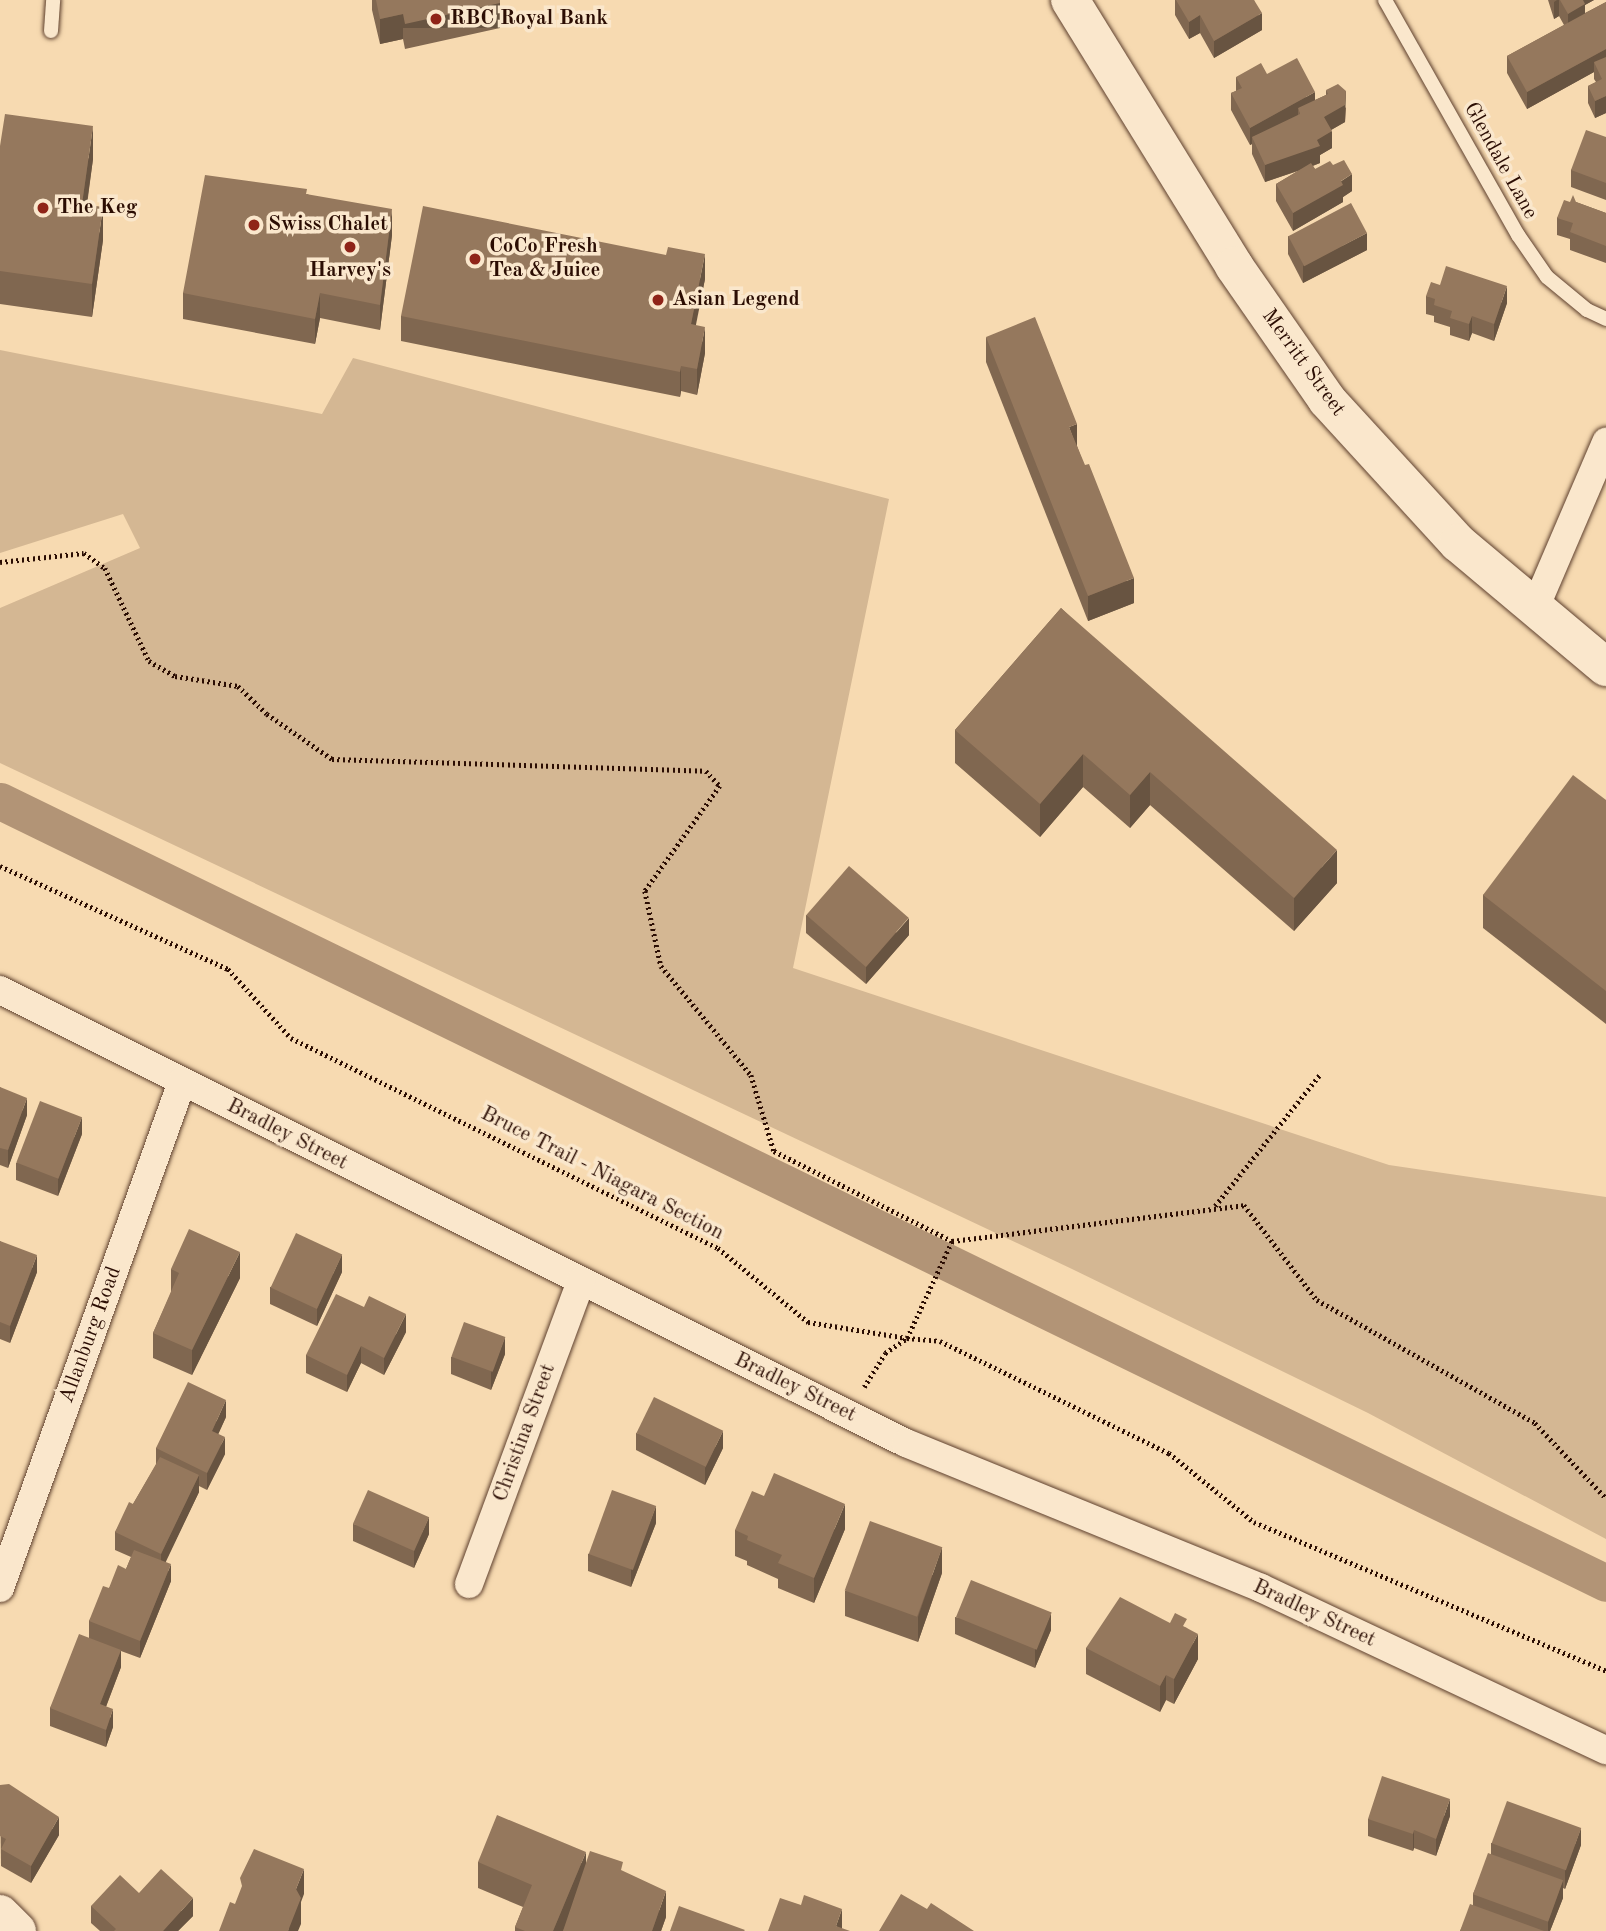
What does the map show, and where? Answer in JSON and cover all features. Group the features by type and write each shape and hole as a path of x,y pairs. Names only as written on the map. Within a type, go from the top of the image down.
{"main road":[{"name":"Merritt Street","path":"1070,0 1234,266 1327,400 1458,543 1606,667"},
{"path":"0,1914 18,1931"}],"street":[{"path":"1535,608 1606,442"},
{"name":"Bradley Street","path":"0,990 906,1443 1261,1588 1606,1750"},
{"name":"Allanburg Road","path":"0,1588 182,1082"},
{"name":"Christina Street","path":"469,1584 581,1282"}],"lane":[{"path":"51,32 53,0"},
{"name":"Glendale Lane","path":"1385,0 1518,235 1547,277 1587,310 1606,319"}],"path":[{"path":"0,562 84,553 105,568 149,661 175,676 238,686 267,714 332,759 706,771 720,786 645,891 661,966 751,1075 774,1151 951,1241 1215,1206 1244,1205 1317,1300 1535,1423 1606,1497"},
{"name":"Bruce Trail - Niagara Section","path":"0,866 228,969 291,1038 718,1248 807,1322 940,1341 1168,1453 1254,1521 1606,1671"},
{"path":"1215,1206 1321,1073"},
{"path":"848,1415 885,1353 907,1338 951,1241"}],"shaded area":[{"path":"0,350 322,414 353,358 889,499 793,968 1389,1165 1606,1197 1606,1539 1368,1413 1072,1269 0,763 0,608 140,548 123,514 0,553"}],"building":[{"path":"376,0 500,0 500,3 405,24 403,14 380,19"},
{"path":"1176,0 1254,0 1262,13 1214,41 1200,15 1189,22"},
{"path":"1560,0 1583,0 1585,4 1568,14"},
{"path":"1606,2 1606,49 1527,92 1507,56"},
{"path":"1606,57 1606,96 1595,101 1588,86 1602,79 1594,62"},
{"path":"1297,58 1315,92 1250,128 1231,93 1242,88 1236,77 1261,63 1267,74"},
{"path":"1338,84 1346,91 1345,105 1324,117 1332,131 1317,140 1320,146 1265,165 1252,137 1300,114 1298,108 1328,94 1326,90"},
{"name":"The Keg","path":"5,114 93,126 82,204 103,207 92,284 0,271 0,146"},
{"path":"1586,130 1606,137 1606,183 1571,170"},
{"path":"1344,160 1352,174 1341,181 1343,185 1293,213 1276,184 1311,163 1315,169 1330,161 1333,165"},
{"path":"205,175 307,189 306,194 392,209 380,305 320,293 315,319 183,293"},
{"path":"1573,195 1576,202 1606,213 1606,246 1570,232 1573,223 1557,218 1564,200 1570,202"},
{"path":"1351,203 1367,233 1304,266 1288,236"},
{"path":"423,206 666,255 668,247 705,254 691,324 705,327 697,369 681,366 680,372 401,316"},
{"path":"1446,266 1507,286 1494,324 1472,316 1469,324 1450,318 1452,311 1434,305 1435,299 1426,296 1431,282 1440,285"},
{"path":"1035,317 1077,424 1069,427 1085,465 1089,464 1134,578 1088,596 986,337"},
{"path":"1061,608 1337,850 1294,898 1150,772 1130,795 1083,754 1040,804 955,730"},
{"path":"1573,775 1606,800 1606,991 1483,895"},
{"path":"849,866 909,918 866,967 806,915"},
{"path":"0,1087 27,1098 8,1150 0,1148"},
{"path":"40,1101 82,1117 58,1179 16,1163"},
{"path":"189,1229 240,1252 192,1350 153,1333 179,1273 171,1269"},
{"path":"296,1233 342,1255 317,1309 271,1287"},
{"path":"0,1241 37,1255 10,1326 0,1322"},
{"path":"336,1294 364,1307 369,1296 406,1314 384,1358 361,1346 347,1375 306,1355"},
{"path":"464,1322 505,1337 493,1372 451,1357"},
{"path":"188,1382 226,1400 212,1431 225,1437 207,1473 156,1448"},
{"path":"654,1397 723,1431 706,1467 636,1433"},
{"path":"160,1457 199,1475 161,1554 115,1532 129,1502 133,1504"},
{"path":"774,1473 845,1504 814,1578 778,1563 782,1555 747,1540 748,1536 735,1530 752,1491 764,1496"},
{"path":"368,1490 429,1517 414,1551 353,1524"},
{"path":"612,1490 656,1506 633,1570 589,1554"},
{"path":"870,1521 942,1547 917,1617 845,1591"},
{"path":"134,1550 171,1564 140,1641 89,1621 103,1586 109,1588 118,1565 126,1569"},
{"path":"971,1580 1052,1613 1037,1650 956,1617"},
{"path":"1120,1597 1170,1623 1175,1613 1187,1619 1183,1626 1198,1634 1174,1679 1166,1675 1160,1686 1086,1648"},
{"path":"79,1634 121,1650 100,1704 113,1709 106,1730 50,1708"},
{"path":"1382,1776 1450,1799 1436,1839 1414,1830 1413,1834 1368,1819"},
{"path":"9,1784 59,1817 31,1866 1,1849 6,1839 0,1836 0,1785"},
{"path":"1507,1801 1581,1828 1566,1870 1492,1843"},
{"path":"497,1815 586,1852 553,1931 525,1931 515,1927 532,1885 478,1862"},
{"path":"254,1849 304,1869 296,1889 301,1898 288,1931 219,1931 230,1902 235,1904 242,1886 240,1878"},
{"path":"590,1851 623,1862 621,1870 666,1891 652,1931 563,1931"},
{"path":"1488,1853 1563,1880 1548,1922 1473,1894"},
{"path":"161,1869 193,1898 163,1931 114,1931 116,1929 91,1906 120,1875 139,1893"},
{"path":"901,1894 927,1909 931,1903 974,1931 879,1931"},
{"path":"804,1895 842,1909 836,1926 850,1931 768,1931 780,1898 801,1905"},
{"path":"1470,1904 1544,1931 1460,1931"},
{"path":"679,1906 745,1930 670,1931"}],"waterway":[{"path":"0,801 1606,1583"}],"place":[{"name":"RBC Royal Bank","path":"436,19"},
{"name":"The Keg","path":"43,208"},
{"name":"Swiss Chalet","path":"254,225"},
{"name":"Harvey's","path":"350,247"},
{"name":"CoCo Fresh Tea & Juice","path":"475,259"},
{"name":"Asian Legend","path":"658,300"}]}
